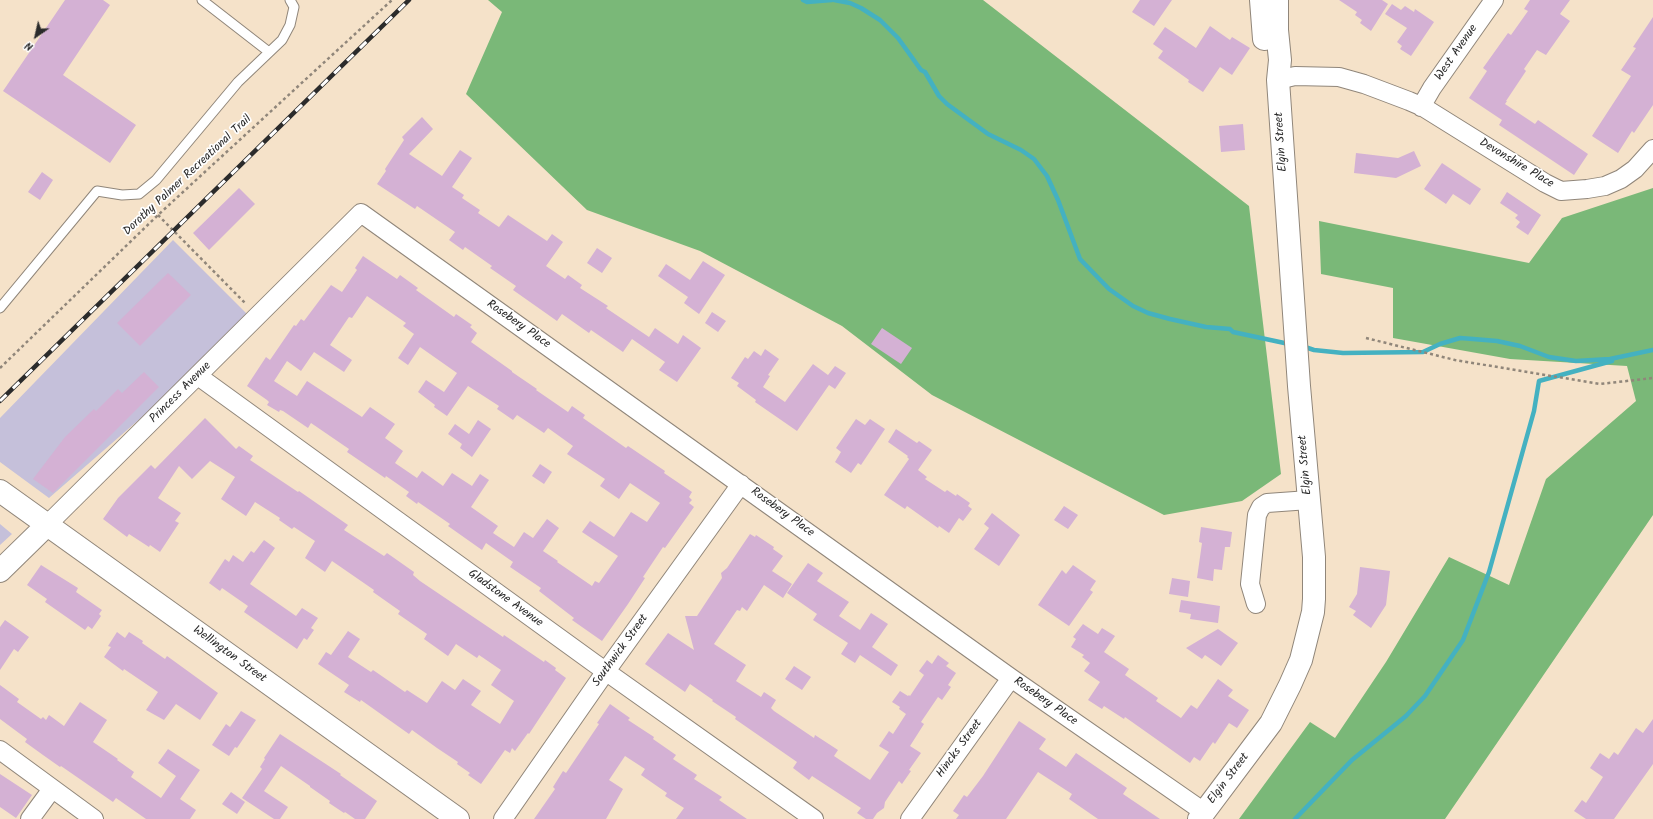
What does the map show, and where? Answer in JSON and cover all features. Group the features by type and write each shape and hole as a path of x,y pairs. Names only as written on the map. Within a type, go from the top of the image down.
{"street":[{"path":"1261,0 1266,54 1278,80"},
{"path":"1277,0 1276,30 1280,60 1278,80"},
{"name":"West Avenue","path":"1421,107 1432,88 1494,0"},
{"name":"Devonshire Place","path":"1278,80 1295,76 1339,77 1364,84 1409,101 1545,183 1561,191 1605,186 1621,179 1635,169 1653,149"},
{"name":"Elgin Street","path":"1201,816 1271,723 1301,660 1313,612 1314,557 1298,386 1278,80"},
{"name":"Princess Avenue","path":"0,571 361,213"},
{"name":"Rosebery Place","path":"361,213 741,484 1201,816"},
{"name":"Gladstone Avenue","path":"198,376 606,671 814,819"},
{"name":"Southwick Street","path":"503,819 606,671 741,484"},
{"name":"Wellington Street","path":"0,491 458,819"},
{"path":"1256,604 1250,584 1257,515 1261,507 1267,503 1309,500"},
{"name":"Hincks Street","path":"910,819 1011,678"},
{"path":"0,750 94,819"},
{"path":"30,819 52,789"}],"lane":[{"path":"202,0 269,52"},
{"path":"0,308 97,191 122,195 139,194 156,180 238,82 282,40 290,25 294,7 290,0"}],"path":[{"name":"Dorothy Palmer Recreational Trail","path":"0,368 158,215 392,0"},
{"path":"158,215 258,316"},
{"path":"1366,338 1455,360 1600,384 1653,378"}],"shaded area":[{"path":"173,240 246,313 258,316 49,498 0,462 0,418"},
{"path":"0,524 12,534 0,545"}],"green space":[{"path":"488,0 983,0 1249,206 1281,474 1242,501 1164,515 932,395 842,326 700,251 587,210 466,94 502,12"},
{"path":"1653,188 1653,515 1445,819 1239,819 1310,722 1335,738 1386,662 1449,557 1509,585 1546,479 1636,401 1627,366 1510,359 1393,338 1393,288 1321,274 1319,221 1529,263 1562,218"}],"building":[{"path":"65,0 103,0 110,5 63,75 136,125 110,163 3,91"},
{"path":"1140,0 1172,0 1154,26 1132,12"},
{"path":"1339,0 1382,0 1388,4 1371,31 1360,23 1362,20 1355,15 1357,12"},
{"path":"1530,0 1570,0 1560,14 1570,21 1546,55 1537,50 1524,69 1526,71 1505,104 1535,124 1538,120 1588,154 1574,175 1499,125 1502,120 1469,98 1487,71 1483,68 1508,33 1511,35 1528,11 1524,9"},
{"path":"1392,4 1401,10 1405,6 1414,12 1415,9 1434,22 1411,56 1400,49 1402,46 1397,42 1407,28 1385,14"},
{"path":"1653,17 1653,105 1634,133 1632,131 1618,153 1592,136 1631,76 1621,70 1636,48 1633,47"},
{"path":"1210,26 1230,40 1232,37 1250,48 1232,75 1220,67 1203,92 1158,58 1163,51 1153,44 1165,27 1196,48"},
{"path":"422,117 433,129 409,154 442,176 460,150 472,158 452,187 464,195 462,198 480,210 478,213 499,227 508,215 547,241 552,234 563,242 546,266 565,279 568,275 582,285 580,288 608,306 606,308 649,337 655,328 678,344 683,335 701,348 677,382 659,370 665,362 632,339 623,352 591,330 589,333 562,314 557,321 513,290 516,286 490,268 492,266 465,247 463,250 449,240 455,232 417,206 415,209 377,184 404,140 402,137"},
{"path":"1243,124 1245,150 1221,152 1219,126"},
{"path":"1414,151 1421,166 1396,178 1354,173 1356,153 1398,158"},
{"path":"1442,163 1481,189 1470,205 1453,194 1446,204 1424,189"},
{"path":"42,172 53,180 40,200 28,192"},
{"path":"239,188 255,204 209,250 193,233"},
{"path":"1507,192 1541,215 1528,235 1516,227 1520,222 1515,218 1518,215 1500,203"},
{"path":"597,248 612,258 602,273 587,263"},
{"path":"363,256 397,279 400,275 418,288 416,290 454,317 456,314 472,325 470,327 477,333 471,342 568,412 572,406 585,415 583,418 626,448 628,446 665,471 664,473 692,492 689,497 692,500 689,503 694,507 665,548 663,547 643,577 645,578 602,641 572,620 574,618 539,591 541,588 510,567 513,562 486,543 482,550 448,526 450,524 418,502 417,504 406,496 409,492 386,476 385,478 347,452 349,449 311,423 308,428 283,411 280,410 279,412 267,405 269,402 267,400 247,386 266,357 270,360 294,325 296,326 301,319 304,321 331,285 342,292 357,270 355,268","holes":["367,296 406,323 403,326 414,334 398,358 408,365 420,347 457,373 444,392 426,380 418,392 435,405 434,407 447,416 468,386 499,406 497,409 513,420 517,415 544,433 548,428 573,446 567,454 605,479 600,486 619,499 630,483 660,503 647,522 631,512 614,537 590,521 582,532 618,556 599,583 595,581 592,586 543,551 559,528 547,519 533,538 524,532 514,547 493,533 498,526 471,507 489,480 480,474 472,486 452,473 443,486 422,471 417,478 395,463 403,451 385,438 395,424 370,407 362,417 307,381 297,396 274,381 287,361 301,371 314,352 344,372 352,360 330,345 349,317 352,318"]},
{"path":"703,261 725,275 699,314 684,303 688,297 658,276 666,264 690,280"},
{"path":"168,273 191,295 140,346 117,323"},
{"path":"712,312 726,321 718,332 705,323"},
{"path":"882,328 912,348 901,364 871,344"},
{"path":"765,349 779,359 768,375 770,376 763,387 785,402 813,364 828,375 835,366 846,373 835,389 829,385 797,431 755,402 756,400 737,386 739,383 731,378 745,357 748,359 754,351 761,356"},
{"path":"144,372 159,387 53,493 33,479 65,437 94,409 96,411 118,389 122,393"},
{"path":"205,418 236,449 239,446 253,456 250,460 298,492 299,491 348,525 344,530 384,556 387,553 414,572 413,575 420,581 503,637 504,635 544,662 545,660 566,678 529,734 528,733 515,751 512,748 510,753 505,750 481,784 468,775 470,773 457,764 458,762 412,730 409,734 361,700 360,702 344,692 349,685 318,664 326,652 331,655 348,631 360,639 348,657 371,672 373,670 405,692 407,690 427,703 442,681 455,690 463,679 481,691 471,705 500,724 514,701 491,685 501,670 479,655 477,658 456,644 448,656 424,639 427,634 398,614 400,611 373,592 374,590 332,561 325,572 305,558 315,541 294,527 292,529 279,520 280,518 255,502 246,516 221,499 235,477 210,461 192,479 179,466 158,498 181,513 175,521 179,523 160,552 129,534 127,537 103,519 118,498 151,465 155,469"},
{"path":"856,419 865,425 870,419 885,429 861,465 858,463 851,473 835,462 841,452 836,448"},
{"path":"478,420 491,429 472,457 460,448 462,444 448,434 455,424 469,434"},
{"path":"896,429 917,443 919,441 932,450 918,470 927,477 925,479 945,492 947,490 956,496 957,494 970,503 968,506 972,509 963,521 959,518 949,533 939,526 938,528 907,506 905,509 884,495 909,459 907,457 908,456 888,442"},
{"path":"540,464 552,472 544,484 532,476"},
{"path":"1064,506 1078,515 1068,529 1054,520"},
{"path":"992,513 1020,535 999,566 974,549 989,528 984,524"},
{"path":"1201,527 1232,532 1230,547 1225,547 1222,570 1214,569 1213,581 1197,578 1202,543 1199,542"},
{"path":"750,534 755,537 756,535 774,547 773,549 783,556 772,571 792,584 783,598 764,585 747,611 742,607 740,611 737,610 714,644 746,665 736,681 761,697 764,692 776,700 771,708 774,711 814,738 815,735 838,750 834,756 870,780 889,752 879,746 889,731 893,734 906,714 899,709 900,707 892,702 900,691 910,696 924,675 919,671 927,660 932,664 938,655 949,663 946,666 956,673 948,685 951,687 942,700 938,697 921,722 924,724 910,746 921,753 909,770 911,771 902,784 899,781 885,802 884,808 877,813 873,819 866,819 857,813 861,808 812,776 809,780 793,768 797,762 735,719 736,717 690,684 685,692 645,664 668,633 694,650 685,616 697,616 722,578 721,573 727,568"},
{"path":"264,540 275,548 250,584 296,616 302,608 318,618 311,628 314,630 307,640 304,638 297,649 244,612 248,606 222,588 220,591 209,583 225,559 229,562 233,555 243,562 251,551 254,553"},
{"path":"808,563 823,573 817,581 849,602 839,616 860,630 871,613 888,624 872,647 898,665 891,676 860,655 855,663 841,654 848,643 813,620 817,614 787,593"},
{"path":"41,565 78,588 76,592 102,610 99,614 101,616 92,629 88,626 85,630 45,602 47,599 27,585"},
{"path":"1073,565 1096,581 1090,590 1093,592 1069,626 1038,605 1062,570 1066,574"},
{"path":"1360,567 1390,571 1386,605 1371,628 1353,615 1356,611 1349,607 1357,594"},
{"path":"1172,578 1190,581 1188,597 1169,594"},
{"path":"1181,600 1220,606 1218,623 1190,619 1191,614 1179,612"},
{"path":"5,620 29,637 18,652 14,649 0,670 0,627"},
{"path":"1083,624 1098,634 1102,628 1115,636 1104,652 1129,669 1125,675 1158,698 1156,701 1181,718 1191,705 1197,709 1218,679 1233,690 1228,696 1249,710 1237,728 1229,723 1215,744 1213,742 1200,761 1194,757 1190,763 1125,717 1124,719 1104,706 1102,709 1088,700 1100,682 1084,671 1090,663 1082,657 1084,655 1071,647 1076,639 1073,637"},
{"path":"1218,629 1238,643 1221,666 1205,655 1202,659 1186,648"},
{"path":"117,632 125,638 129,632 143,641 142,643 165,659 167,656 218,693 200,720 176,704 164,720 146,710 158,692 124,669 123,671 104,657 111,647 108,646"},
{"path":"794,666 811,677 802,690 785,679"},
{"path":"0,685 19,699 17,702 41,719 43,717 46,720 49,715 64,726 80,702 107,720 93,742 134,772 131,777 161,798 176,776 158,763 168,749 200,770 180,799 196,810 190,819 146,819 116,798 113,802 61,766 60,767 25,742 27,739 0,719"},
{"path":"610,704 630,718 628,720 654,737 653,739 676,755 673,759 697,775 694,779 722,797 719,800 747,819 676,819 684,808 665,796 667,793 641,775 645,769 625,756 609,780 623,789 606,819 534,819 555,789 553,787 563,771 566,773 599,724 597,723"},
{"path":"241,711 256,720 237,748 235,747 229,756 212,745 226,724 230,727"},
{"path":"1653,719 1653,764 1614,819 1586,819 1574,811 1582,800 1586,803 1603,777 1590,768 1600,753 1609,759 1614,752 1618,755 1636,728 1643,733"},
{"path":"1019,721 1046,739 1039,749 1066,767 1076,753 1127,788 1123,794 1160,819 1098,819 1069,799 1072,794 1038,772 1006,819 956,819 959,815 953,811 964,795 967,797 983,776"},
{"path":"280,734 341,774 340,775 377,801 365,819 355,819 345,812 344,813 329,803 330,801 310,786 281,766 264,791 288,807 280,819 274,819 242,798 262,769 260,767 265,759 264,758"},
{"path":"0,774 32,795 16,818 0,807"},
{"path":"231,792 245,802 237,814 222,804"}],"waterway":[{"path":"803,0 807,2 832,0"},
{"path":"834,0 850,3 880,20 898,38 921,70 925,72 939,96 947,104 988,134 1021,150 1034,159 1047,176 1058,200 1080,259 1109,289 1133,306 1148,313 1206,327 1230,329 1233,332 1289,344"},
{"path":"1302,346 1314,350 1343,353 1423,352 1440,344 1460,338 1497,341 1520,346 1549,357 1576,361 1610,359 1653,350"},
{"path":"1295,819 1352,760 1406,716 1425,696 1463,640 1489,572 1534,411 1539,381 1612,361"}],"railway":[{"path":"0,401 409,0"}]}
